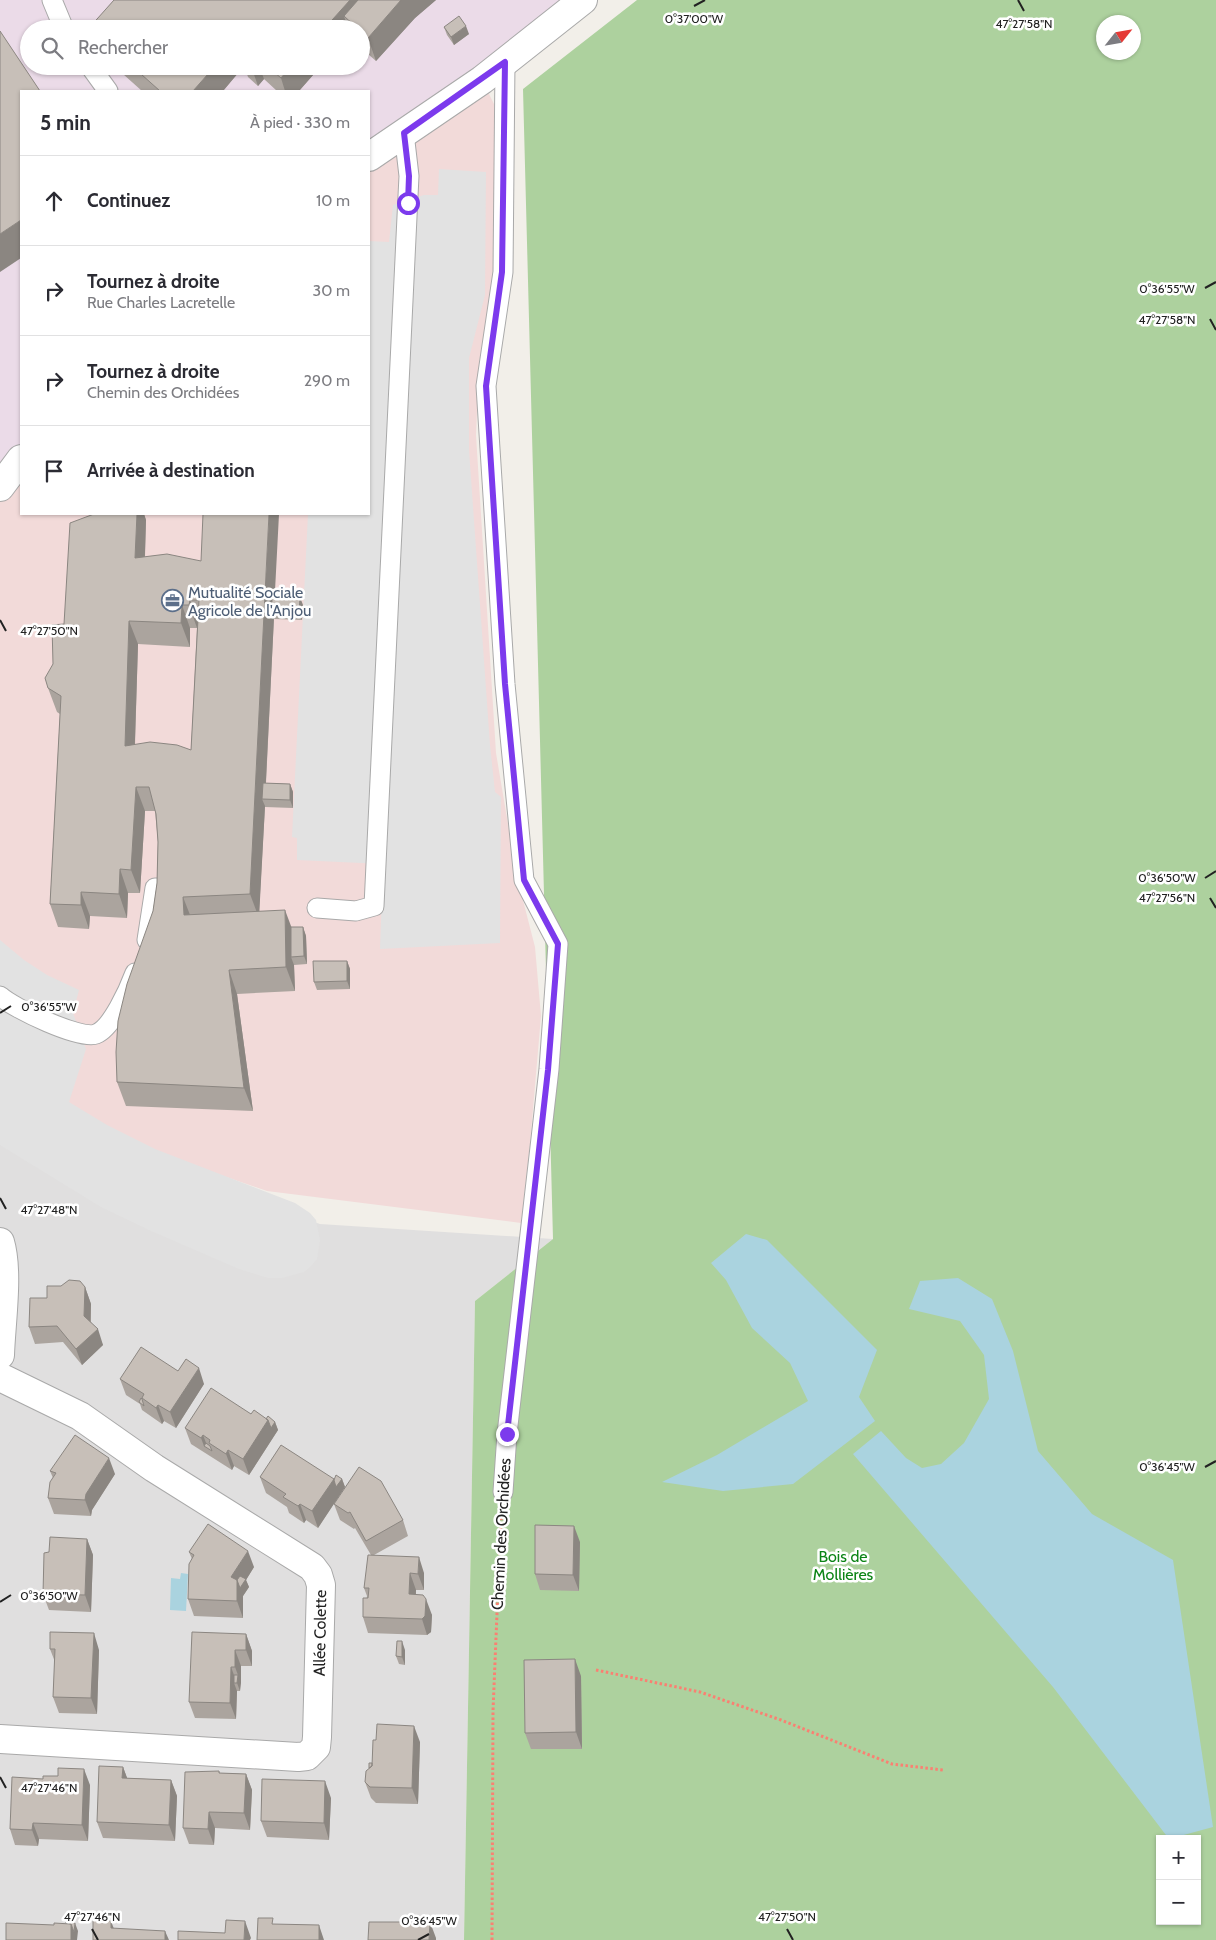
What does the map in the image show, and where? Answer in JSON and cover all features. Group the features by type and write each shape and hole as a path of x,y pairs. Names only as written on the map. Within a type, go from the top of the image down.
{"street":[{"path":"370,156 505,62 583,0"},
{"path":"0,487 20,460"},
{"path":"0,1242 4,1270 0,1355"},
{"name":"Allée Colette","path":"0,1377 80,1416 154,1468 312,1567 318,1575 321,1585 317,1737 316,1747 307,1756 288,1757 0,1739"}],"lane":[{"path":"52,0 60,20"},
{"name":"Chemin des Orchidées","path":"503,1492 507,1434 548,1070 558,944 524,880 505,684 487,396 502,272 505,62"},
{"path":"96,75 107,90"},
{"path":"317,908 356,911 374,906 409,176 404,133"},
{"path":"0,996 40,1019 86,1036 96,1034 104,1028 117,1010 147,946 155,888"}],"path":[{"name":"Chemin des Orchidées","path":"492,1940 493,1712 503,1492"},
{"path":"596,1670 700,1692 781,1720 892,1764 943,1770"}],"shaded area":[{"path":"0,0 583,0 370,156 370,90 20,90 20,460 0,485"},
{"path":"482,80 496,108 497,203 492,287 479,363 476,435 496,753 517,877 535,947 541,1016 521,1223 267,1191 0,1099 0,485 20,460 20,515 370,515 370,156"},
{"path":"439,169 486,172 485,295 469,358 469,450 490,745 495,792 501,797 500,943 380,949 383,864 297,860 297,838 292,837 308,515 370,515 370,241 389,242 393,205 424,195 438,195"},
{"path":"0,940 24,960 47,975 79,990 73,1013 86,1049 69,1102 107,1125 155,1149 295,1203 310,1213 316,1220 320,1240 317,1259 310,1267 304,1272 282,1278 268,1278 239,1269 101,1207 0,1145"},
{"path":"0,1120 320,1224 553,1239 475,1301 464,1940 0,1940"}],"green space":[{"name":"Bois de Mollières","path":"637,0 1216,0 1216,1940 464,1940 475,1301 553,1239 523,89"}],"water":[{"path":"746,1234 767,1240 877,1350 859,1397 875,1421 793,1484 723,1491 662,1482 717,1455 808,1401 790,1363 752,1328 726,1280 711,1263"},
{"path":"958,1278 992,1299 1013,1351 1038,1451 1092,1514 1173,1560 1213,1827 1184,1835 1166,1835 1053,1687 853,1454 881,1431 906,1458 922,1468 941,1464 964,1443 989,1399 984,1355 960,1321 909,1309 920,1281"},
{"path":"181,1573 188,1574 186,1611 170,1610 171,1578 180,1579"}],"building":[{"path":"114,0 350,0 332,20 96,20"},
{"path":"358,0 401,0 370,36 370,20 348,20 344,16"},
{"path":"459,16 466,26 451,37 444,27"},
{"path":"0,31 20,61 20,75 29,75 39,90 20,90 20,221 0,234"},
{"path":"142,75 207,75 194,90 159,90"},
{"path":"91,515 137,515 135,558 167,554 201,561 203,515 269,515 250,894 183,897 184,915 285,910 286,967 229,970 244,1088 117,1082 118,1021 127,984 153,911 157,883 158,842 156,814 149,787 136,787 131,870 120,869 119,894 81,892 81,905 50,904 61,696 48,688 45,678 53,664 52,625 64,624 70,523","holes":["190,600 199,600 191,750 177,745 150,742 125,746 129,621 181,623 182,605 189,605"]},
{"path":"272,595 300,597 299,612 272,610"},
{"path":"263,783 290,784 290,800 262,799"},
{"path":"291,927 303,927 304,956 291,957"},
{"path":"313,961 347,961 347,981 314,982"},
{"path":"69,1280 80,1281 85,1287 84,1316 98,1329 76,1349 57,1326 29,1327 30,1298 47,1298 47,1286 61,1286"},
{"path":"141,1347 178,1371 186,1359 199,1368 170,1412 158,1405 156,1408 142,1398 144,1394 120,1379"},
{"path":"211,1388 251,1414 254,1410 268,1420 243,1459 228,1450 226,1454 209,1443 210,1440 203,1435 201,1438 185,1428"},
{"path":"142,1399 144,1406 139,1402"},
{"path":"268,1416 275,1422 271,1428 266,1419"},
{"path":"75,1435 109,1458 86,1494 85,1500 48,1498 50,1482 56,1473 50,1471"},
{"path":"206,1443 210,1446 212,1451 204,1446"},
{"path":"281,1445 334,1479 312,1511 300,1504 298,1506 283,1497 286,1494 260,1477"},
{"path":"359,1467 381,1481 403,1520 366,1541 350,1512 348,1513 334,1504"},
{"path":"336,1475 342,1479 336,1487 334,1480"},
{"path":"208,1524 248,1551 231,1577 237,1580 237,1601 188,1599 189,1564 194,1555 189,1552"},
{"path":"535,1525 574,1526 573,1575 535,1574"},
{"path":"50,1537 87,1539 85,1595 43,1594 44,1553 49,1552"},
{"path":"368,1555 419,1557 418,1574 410,1573 409,1594 423,1595 426,1599 425,1616 422,1619 363,1617 363,1598 368,1598 369,1588 364,1588"},
{"path":"240,1576 246,1579 240,1588 237,1580"},
{"path":"50,1632 94,1633 91,1698 53,1697 55,1649 50,1649"},
{"path":"192,1632 246,1634 246,1650 235,1650 235,1667 231,1667 230,1703 189,1702"},
{"path":"397,1641 402,1641 402,1657 396,1656"},
{"path":"575,1659 576,1732 525,1733 524,1660"},
{"path":"234,1675 238,1675 237,1683 234,1683"},
{"path":"377,1724 414,1726 412,1788 370,1787 365,1782 366,1771 372,1766 373,1740 376,1740"},
{"path":"99,1766 123,1767 122,1778 171,1780 169,1825 97,1822"},
{"path":"58,1768 84,1769 82,1825 33,1823 32,1830 10,1829 12,1777 43,1779 43,1776 58,1776"},
{"path":"219,1771 219,1773 246,1774 244,1813 209,1812 208,1829 183,1828 185,1772"},
{"path":"262,1779 325,1781 324,1823 261,1821"},
{"path":"258,1918 273,1918 272,1924 319,1925 319,1940 257,1940"},
{"path":"93,1920 111,1921 111,1928 165,1931 165,1940 93,1940"},
{"path":"226,1920 245,1921 244,1940 178,1940 178,1931 225,1933"},
{"path":"66,1922 75,1923 74,1932 71,1924"},
{"path":"369,1922 430,1922 429,1940 368,1940"},
{"path":"6,1923 71,1924 71,1940 6,1940"}],"place":[{"name":"Mutualité Sociale Agricole de l'Anjou","path":"172,601"}],"route":[{"path":"408,203 409,176 404,133 505,62 502,272 486,386 505,684 524,880 558,944 548,1070 507,1434"}]}
